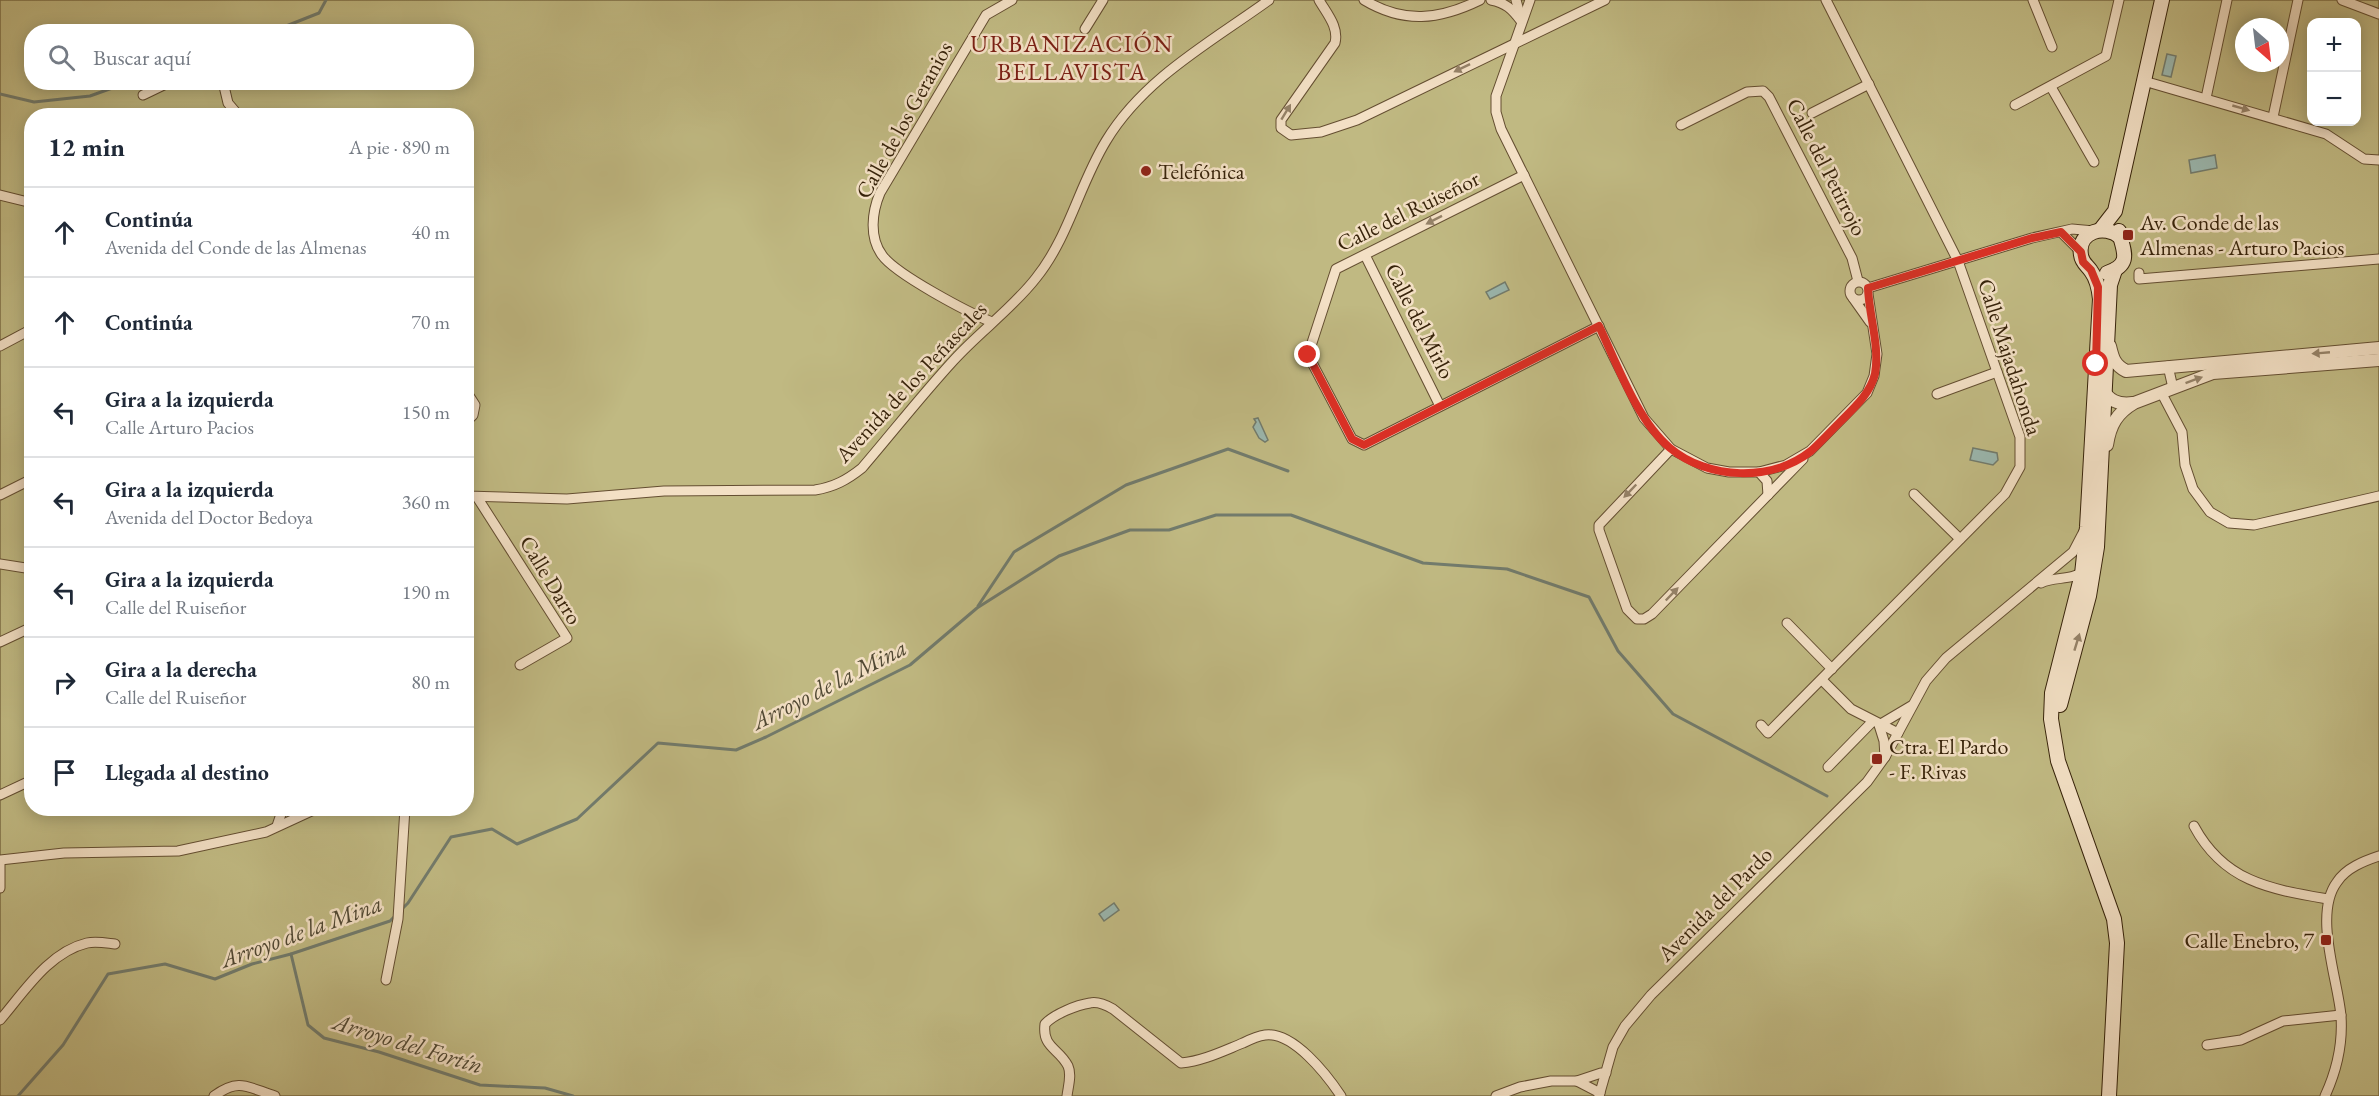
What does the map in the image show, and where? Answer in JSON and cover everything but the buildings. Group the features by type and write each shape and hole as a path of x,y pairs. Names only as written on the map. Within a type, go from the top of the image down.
{"main road":[{"path":"2058,760 2057,721 2061,695 2089,596 2097,547 2110,285 2115,270 2126,251 2120,237 2115,211 2162,0"},
{"path":"2109,1096 2117,943 2114,919 2058,760 2050,719 2052,693 2078,598 2072,576 2087,527 2099,315 2098,287 2091,270 2083,262 2081,252 2084,239 2098,230 2115,211"},
{"path":"2098,230 2108,230 2120,237"},
{"path":"2091,270 2103,274 2115,270"}],"street":[{"name":"Calle de los Geranios","path":"992,322 931,290 890,264 881,254 877,244 873,219 880,193 986,15 1012,0"},
{"path":"1085,29 1103,0"},
{"name":"Avenida de los Peñascales","path":"474,497 567,499 664,491 815,490 832,487 847,480 862,468 953,360 1034,280 1047,263 1105,142 1142,94 1166,73 1269,0"},
{"path":"1319,0 1335,26 1337,34 1335,43 1281,120 1281,128 1291,135 1312,134 1339,128 1605,0"},
{"path":"1364,0 1398,16 1417,17 1456,11 1480,0"},
{"path":"1491,0 1502,2 1512,8 1521,21"},
{"path":"1516,0 1521,21"},
{"name":"Calle Majadahonda","path":"1761,725 1768,733 1822,680 2005,494 2020,467 2020,437 1958,261 1826,0"},
{"path":"2033,0 2052,47"},
{"path":"2015,105 2106,56 2119,0"},
{"path":"2206,98 2227,0"},
{"path":"2273,117 2298,0"},
{"path":"2342,0 2379,14"},
{"path":"1529,1 1499,85 1496,112 1501,129 1644,418 1671,449 1707,468 1729,472 1760,472 1786,465 1810,451"},
{"path":"2144,81 2326,134 2364,159 2379,159"},
{"path":"1812,113 1869,84"},
{"path":"2051,87 2094,162"},
{"path":"143,95 153,90"},
{"path":"225,90 228,103 232,108"},
{"name":"Calle del Petirrojo","path":"1681,125 1747,92 1763,91 1769,97 1852,258 1858,281"},
{"name":"Calle del Ruiseñor","path":"1524,176 1336,269 1308,355 1352,439 1364,445 1599,326"},
{"path":"0,195 24,201"},
{"path":"1853,298 1860,300 1868,291 2032,238 2072,229 2098,230"},
{"path":"2061,232 2081,252"},
{"name":"Calle del Mirlo","path":"1365,255 1440,405"},
{"path":"2139,273 2139,279 2379,259"},
{"path":"1671,449 1599,525 1627,609 1637,620 1652,614 1867,393 1874,376 1877,354 1868,291 1864,283 1858,281 1850,288 1853,298 1871,324"},
{"path":"2099,315 2098,382 2112,401 2121,404 2134,403 2213,374 2379,360"},
{"path":"0,346 24,333"},
{"path":"2109,339 2113,360 2118,367 2126,371 2379,348"},
{"path":"2168,366 2167,390 2182,432 2185,465 2193,489 2210,512 2229,523 2254,525 2379,496"},
{"path":"1937,394 1997,372"},
{"path":"2030,588 2049,579 2072,576 2090,562 2109,429 2115,419 2134,403"},
{"path":"1760,472 1767,481 1768,495"},
{"path":"0,495 24,483"},
{"path":"1914,494 1960,539"},
{"name":"Calle Darro","path":"477,497 567,638 520,665"},
{"path":"2072,576 2065,570 2066,564 2087,527"},
{"name":"Avenida del Pardo","path":"1600,1095 1613,1047 1625,1026 1651,995 1867,782 1885,758 1926,681 1946,658 2073,552"},
{"path":"0,564 24,569"},
{"path":"1787,623 1833,669"},
{"path":"0,642 24,631"},
{"path":"1822,680 1851,709 1898,734"},
{"name":"Avenida del Pardo","path":"1828,767 1876,723 1911,706"},
{"path":"1876,723 1884,741 1885,758"},
{"path":"0,795 24,784"},
{"path":"277,826 280,816"},
{"path":"0,888 0,861 64,854 178,851 266,832 300,816"},
{"path":"386,980 398,920 404,816"},
{"path":"2194,826 2217,859 2236,873 2253,881 2328,899"},
{"path":"2325,1096 2334,1076 2341,1046 2341,1015 2328,940 2328,899 2337,882 2349,869 2379,856"},
{"path":"0,1020 48,964 61,955 89,942 115,944"},
{"path":"1067,1096 1069,1070 1065,1062 1046,1041 1045,1024 1056,1016 1090,1003 1101,1003 1113,1009 1181,1063 1195,1062 1264,1035 1279,1036 1325,1072 1341,1096"},
{"path":"2207,1045 2241,1040 2283,1021 2341,1015"},
{"path":"1496,1096 1520,1087 1551,1081 1577,1081 1606,1073"},
{"path":"1577,1081 1600,1095"},
{"path":"214,1096 225,1088 239,1085 274,1096"}],"shaded area":[{"path":"0,0 2379,0 2379,1096 0,1096"}],"water":[{"path":"2167,54 2176,56 2171,77 2162,75"},
{"path":"2215,155 2217,168 2191,173 2189,160"},
{"path":"1505,282 1509,290 1490,299 1486,292"},
{"path":"1258,418 1268,440 1265,442 1259,438 1253,427 1256,422 1254,419"},
{"path":"1973,448 1997,453 1998,460 1993,465 1970,460"},
{"path":"1114,903 1119,910 1104,921 1099,914"}],"waterway":[{"path":"291,24 319,13 326,0"},
{"path":"0,94 34,102 90,96 107,90"},
{"path":"978,606 1014,552 1126,485 1228,449 1288,471"},
{"name":"Arroyo de la Mina","path":"402,909 451,837 492,829 517,844 577,819 658,743 736,750 910,665 977,608 1059,556 1130,530 1169,530 1216,515 1291,515 1423,563 1507,569 1589,597 1618,651 1673,714 1827,796"},
{"name":"Arroyo de la Mina","path":"18,1096 63,1045 108,974 165,964 215,979 252,964 291,954 390,921 395,916"},
{"name":"Arroyo del Fortín","path":"291,954 308,1025 324,1038 379,1052 480,1085 545,1088 573,1096"}],"place":[{"name":"Telefónica","path":"1146,171"},
{"name":"Av. Conde de las Almenas - Arturo Pacios","path":"2128,235"},
{"name":"Ctra. El Pardo - F. Rivas","path":"1877,759"},
{"name":"Calle Enebro, 7","path":"2326,940"}],"district":[{"name":"URBANIZACIÓN BELLAVISTA","path":"1072,57"}],"route":[{"path":"1308,355 1352,439 1364,445 1599,326 1644,418 1671,449 1707,468 1729,472 1760,472 1786,465 1810,451 1867,393 1874,376 1877,354 1871,324 1868,288 2032,238 2061,232 2081,252 2083,262 2091,270 2098,287 2100,298 2096,364"}]}
